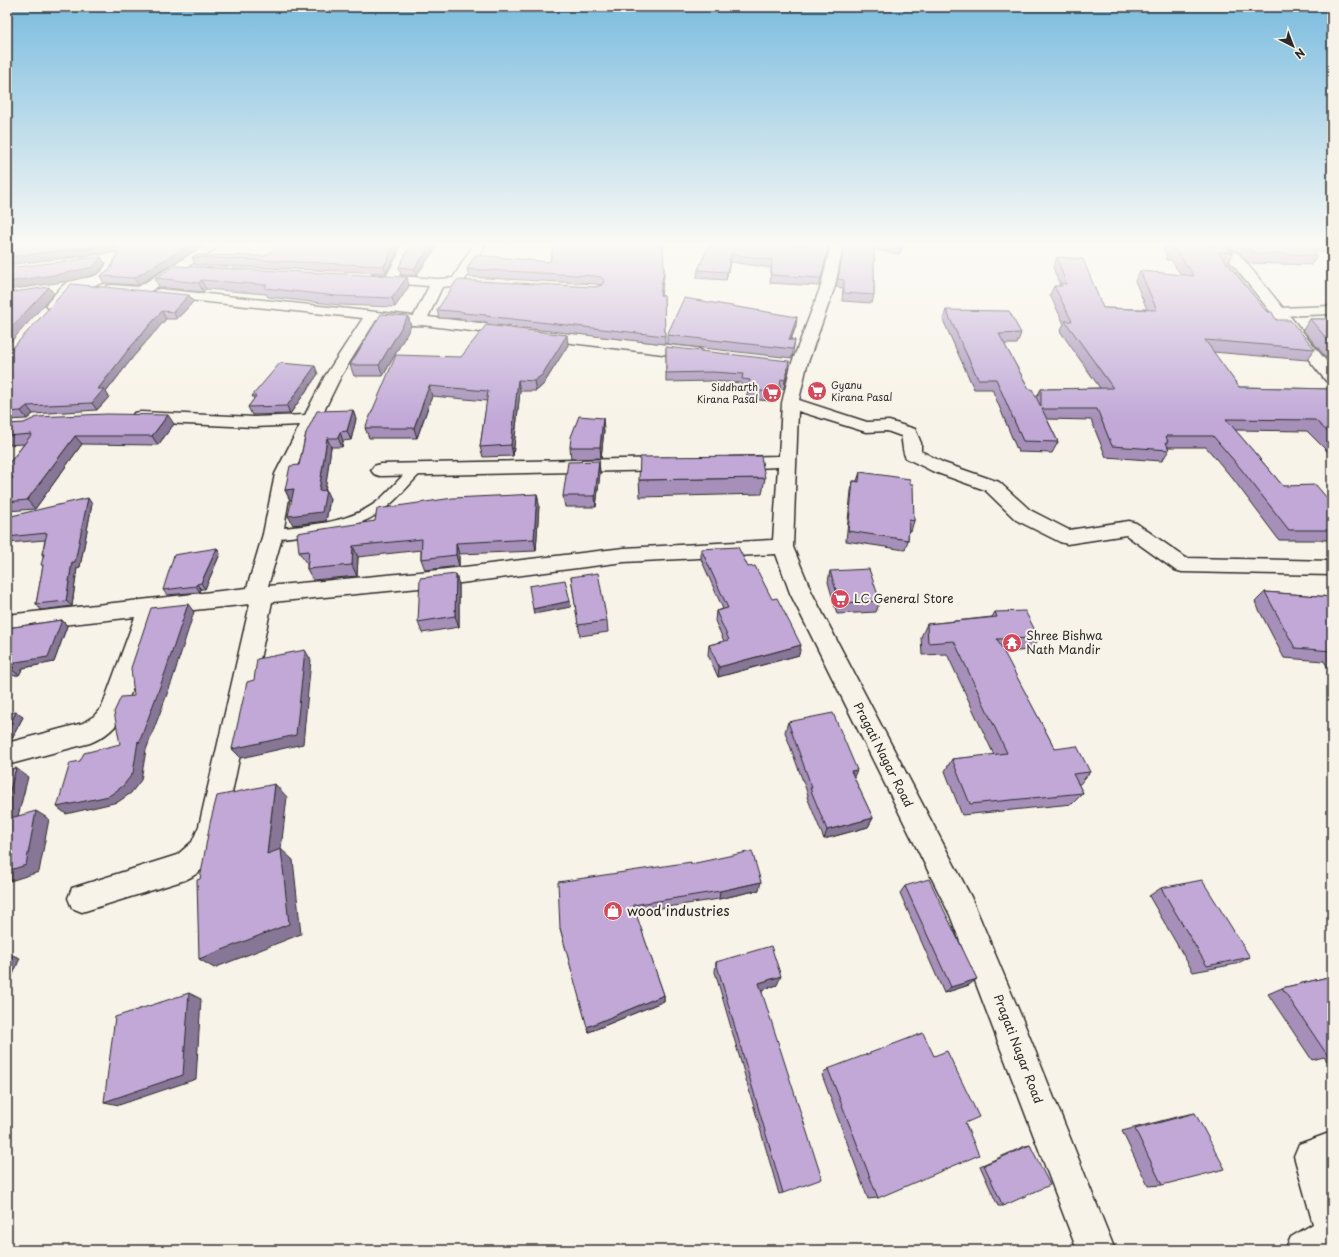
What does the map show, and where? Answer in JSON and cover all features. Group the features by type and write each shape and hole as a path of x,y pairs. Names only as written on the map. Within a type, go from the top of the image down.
{"street":[{"path":"44,315 55,304"},
{"path":"263,304 706,354"},
{"path":"418,322 426,304"},
{"name":"Pragati Nagar Road","path":"820,304 792,364 783,547 801,593 961,907 1008,1023 1096,1250"},
{"path":"1272,304 1332,378"},
{"path":"1279,312 1332,310"},
{"path":"82,898 185,866 202,851 212,826 259,595 273,534 284,474 333,376 372,315"},
{"path":"790,403 866,426 889,426 909,433 912,443 912,454 938,466 992,486 1023,515 1067,537 1129,528 1182,565 1332,568"},
{"path":"128,417 165,417 254,422 310,420"},
{"path":"717,463 788,461"},
{"path":"380,470 685,464"},
{"path":"7,622 259,595 430,579 624,555 783,547"},
{"path":"7,754 90,732 103,723 112,713 149,607"},
{"path":"1332,1149 1311,1156 1332,1225"},
{"path":"1304,1250 1332,1234"}],"lane":[{"path":"273,534 329,526 356,520 378,508 417,469"}],"building":[{"path":"7,304 33,304 7,332"},
{"path":"53,304 181,304 173,312 162,311 128,350 98,389 104,389 92,403 27,406 21,411 7,412 7,354"},
{"path":"441,304 664,304 665,336 463,313 464,312 437,310"},
{"path":"681,304 718,304 797,317 789,340 795,340 793,349 667,335"},
{"path":"1063,304 1101,304 1103,308 1157,310 1154,304 1260,304 1267,312 1272,312 1276,320 1290,320 1315,349 1205,340 1239,387 1332,389 1332,436 1315,420 1226,419 1283,486 1316,485 1332,504 1332,530 1289,530 1213,436 1166,436 1168,442 1166,442 1169,450 1112,446 1097,409 1042,409 1058,442 1023,441 996,379 978,379 946,310 1009,311 1021,333 999,334 1029,389 1032,389 1041,407 1041,389 1113,388 1065,321 1072,321"},
{"path":"381,314 408,316 379,365 350,365"},
{"path":"1310,319 1332,319 1332,345"},
{"path":"486,325 567,335 542,375 534,381 518,380 511,445 480,447 488,391 429,386 414,428 365,428 396,355 461,357"},
{"path":"666,347 789,361 785,380 781,379 780,387 774,386 773,392 747,390 750,380 742,379 743,374 712,372 666,373"},
{"path":"280,363 315,366 287,406 248,407 256,396 252,396"},
{"path":"353,410 347,431 340,432 338,438 327,438 319,491 326,490 322,512 288,516 294,489 285,490 290,466 299,465 306,433 317,411"},
{"path":"107,414 168,415 152,436 75,436 27,500 7,502 7,486 13,477 7,478 7,466 32,434 7,436 7,424 24,423 37,417"},
{"path":"579,416 603,418 600,447 570,447 571,437"},
{"path":"761,456 765,478 639,480 640,457"},
{"path":"599,461 595,496 563,496 568,462"},
{"path":"860,472 910,479 910,484 913,484 914,521 909,520 908,540 848,531 853,481 859,482"},
{"path":"537,494 534,539 456,543 456,555 421,559 422,539 353,546 352,565 307,569 309,551 299,552 297,533 375,521 377,509 453,498"},
{"path":"88,498 75,562 72,562 66,601 36,604 43,565 41,565 44,554 42,554 47,533 7,537 7,517"},
{"path":"738,547 748,567 755,566 772,599 777,598 801,645 719,667 709,645 729,640 716,611 728,608 701,549"},
{"path":"217,548 201,583 197,584 196,586 163,590 174,555"},
{"path":"869,569 880,601 840,603 830,571"},
{"path":"598,573 607,621 578,625 571,577"},
{"path":"456,574 455,616 418,622 420,578"},
{"path":"565,580 570,601 533,609 529,586"},
{"path":"1265,592 1332,597 1332,651 1295,648"},
{"path":"188,604 165,673 139,743 138,741 133,773 123,786 109,796 57,807 70,763 80,761 84,753 120,744 114,712 121,697 134,696 131,668 151,608"},
{"path":"1025,611 1039,638 997,639 1055,749 1077,746 1090,772 1073,774 1083,793 970,804 952,759 1007,753 954,641 928,643 927,624 997,617 995,612"},
{"path":"62,620 48,657 16,662 12,670 7,671 7,628"},
{"path":"305,650 296,735 232,749 247,682 254,680 257,659"},
{"path":"16,712 7,731 7,713"},
{"path":"833,713 857,770 851,771 873,818 827,830 810,788 812,788 788,722"},
{"path":"16,768 7,801 7,770"},
{"path":"275,784 267,854 281,849 289,924 199,959 197,880 200,879 210,823 217,796"},
{"path":"36,811 26,865 7,871 7,819"},
{"path":"752,851 761,882 720,891 633,905 664,995 587,1027 560,928 558,882 691,862 691,864"},
{"path":"929,879 977,979 951,987 905,886"},
{"path":"1202,880 1250,957 1207,966 1161,888"},
{"path":"771,946 781,976 759,983 822,1179 783,1193 716,962"},
{"path":"1332,976 1332,1055 1328,1056 1282,988"},
{"path":"189,993 183,1075 104,1102 115,1017"},
{"path":"923,1033 934,1056 947,1051 979,1117 965,1123 979,1155 878,1198 828,1069"},
{"path":"1195,1113 1225,1169 1162,1185 1135,1129"},
{"path":"1030,1145 1050,1185 1003,1206 984,1165"}],"place":[{"name":"Gyanu Kirana Pasal","path":"817,391"},
{"name":"Siddharth Kirana Pasal","path":"772,393"},
{"name":"LC General Store","path":"840,599"},
{"name":"Shree Bishwa Nath Mandir","path":"1012,643"},
{"name":"wood industries","path":"613,911"}]}
